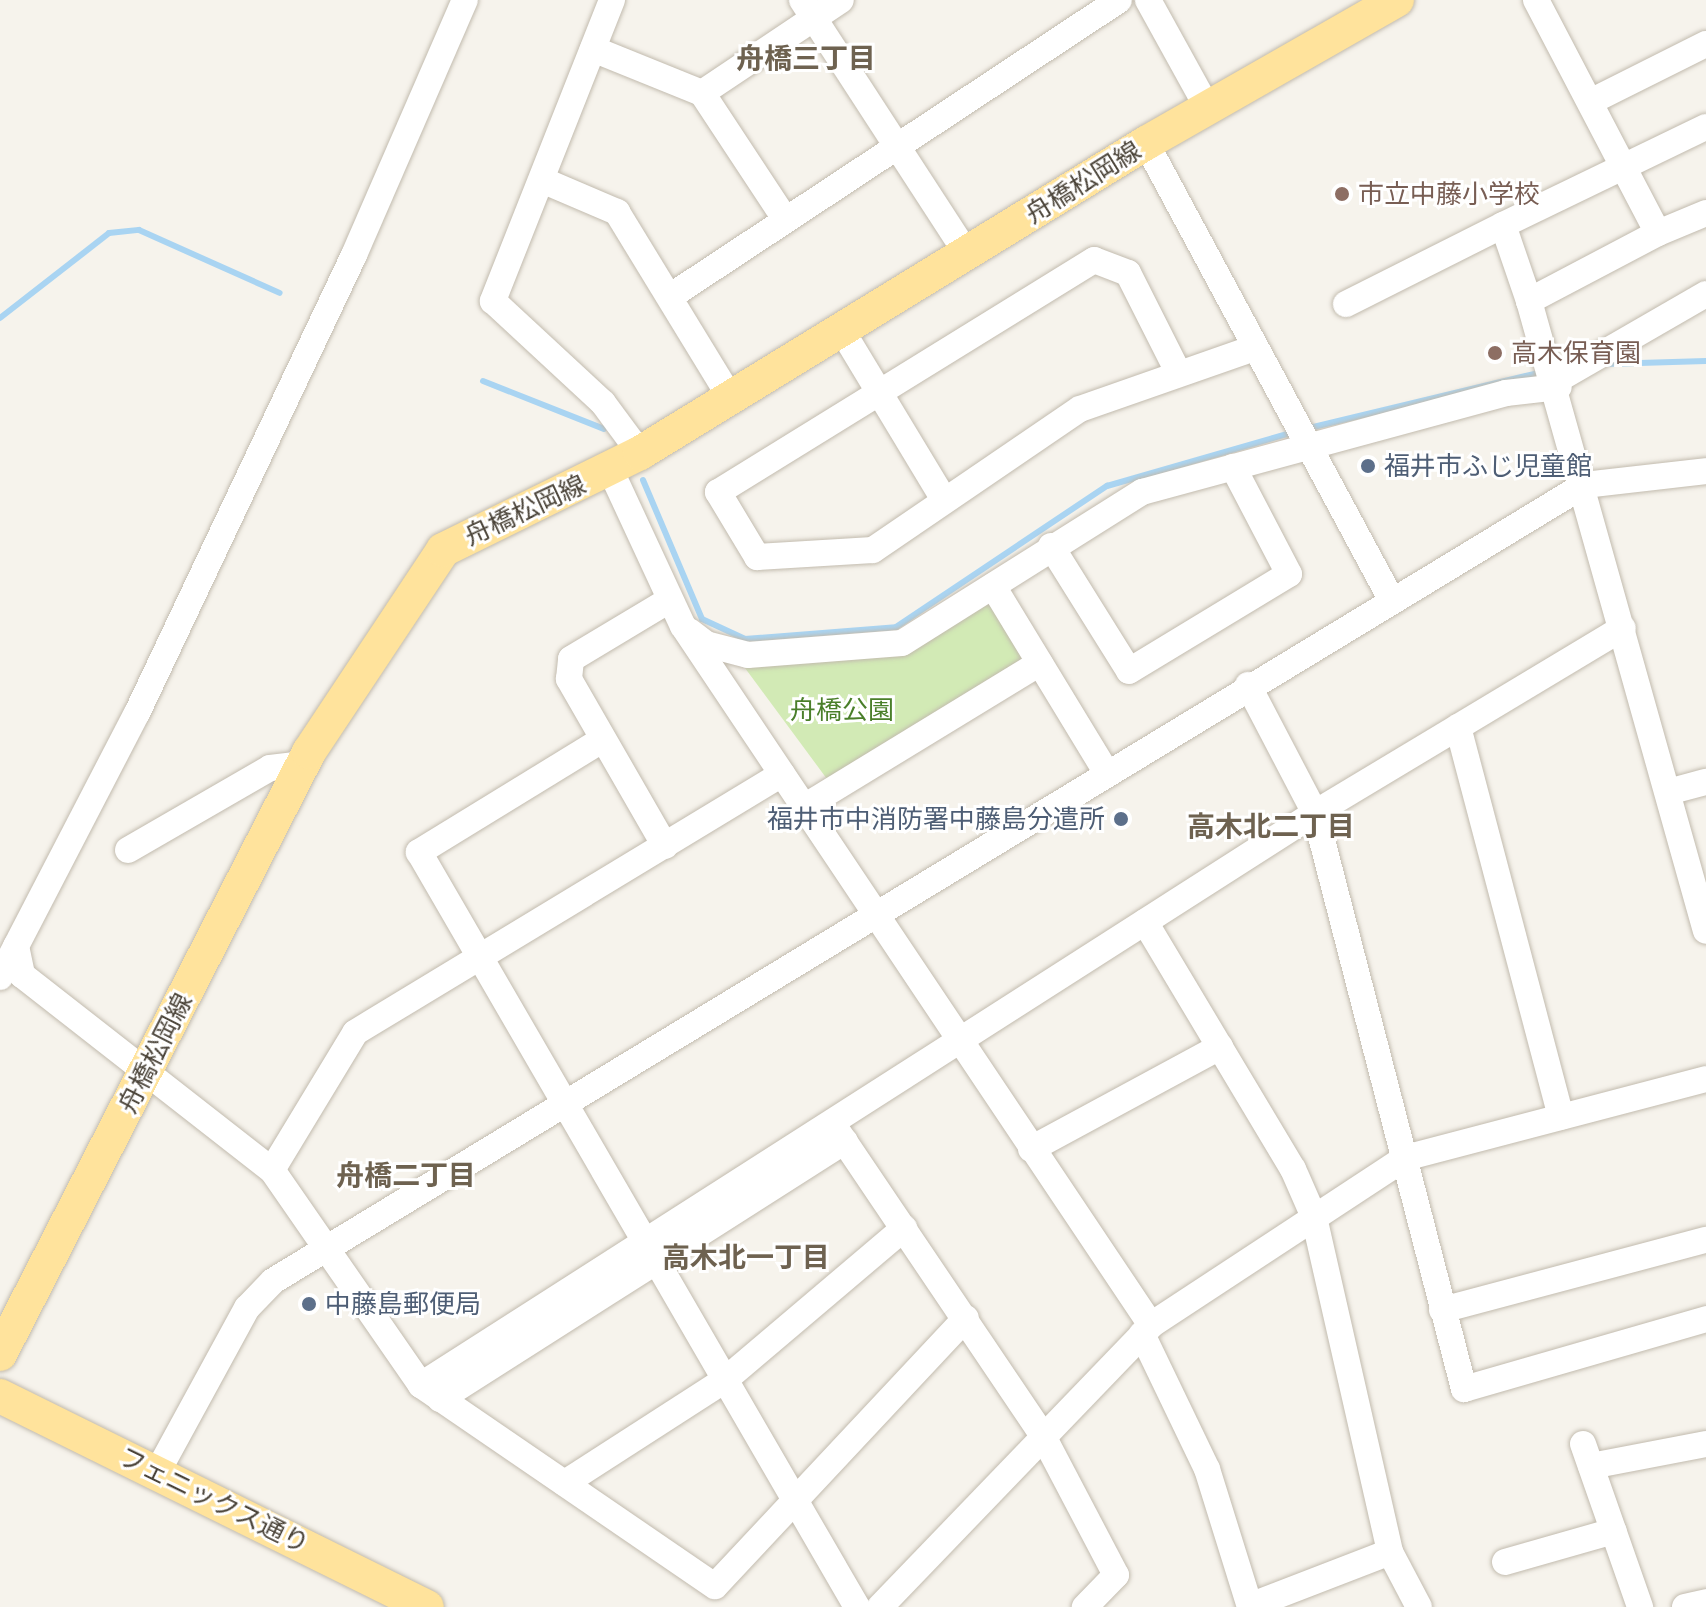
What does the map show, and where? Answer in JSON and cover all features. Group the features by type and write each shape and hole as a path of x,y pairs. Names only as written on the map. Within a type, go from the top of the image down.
{"main road":[{"name":"舟橋松岡線","path":"0,1354 302,764 443,550 640,453 1146,143 1397,0"},
{"name":"フェニックス通り","path":"0,1396 158,1471 427,1607"}],"street":[{"path":"0,977 178,627 465,0"},
{"path":"612,0 493,301 603,403 640,453"},
{"path":"702,93 808,9 841,0"},
{"path":"674,294 897,143 1119,0"},
{"path":"1536,0 1592,101 1658,233"},
{"path":"1154,2 1207,107"},
{"path":"808,9 966,253"},
{"path":"1592,101 1706,44"},
{"path":"593,49 702,93 785,219"},
{"path":"1346,304 1706,127"},
{"path":"1146,143 1391,599"},
{"path":"542,180 617,212 674,294 730,397"},
{"path":"1529,301 1658,233 1706,213"},
{"path":"1503,225 1558,383 1706,931"},
{"path":"1178,372 1128,273 1094,260 718,492 757,557 873,550 943,498 1080,409 1178,372 1254,348"},
{"path":"683,626 706,644 748,655 902,643 1051,546 1142,492 1506,393 1558,383 1706,294"},
{"path":"841,329 943,498"},
{"path":"1051,546 1129,671 1289,574 1233,467"},
{"path":"610,469 683,626 876,913 1147,1330 1207,1469 1250,1607 1390,1552"},
{"path":"158,1471 247,1308 273,1281 1248,685 1584,485 1706,471"},
{"path":"993,586 1106,772"},
{"path":"665,846 569,679 571,659 669,600"},
{"path":"431,1392 839,1132 959,1043 1315,813 1623,628"},
{"path":"804,807 1040,663"},
{"path":"1248,685 1315,813 1464,1389 1706,1319"},
{"path":"1458,727 1561,1117"},
{"path":"602,740 419,852 857,1607"},
{"path":"128,850 270,768 302,764"},
{"path":"272,1170 355,1033 782,774"},
{"path":"1668,792 1706,782"},
{"path":"1145,922 1220,1047 1314,1217 1390,1552 1419,1607"},
{"path":"16,946 22,975 144,1074 272,1170 324,1251 431,1392 715,1586 966,1318"},
{"path":"1031,1149 1220,1047"},
{"path":"880,1607 1147,1330 1405,1158 1706,1079"},
{"path":"839,1132 1043,1436 1116,1575 1085,1607"},
{"path":"565,1483 725,1380 904,1228"},
{"path":"1442,1310 1706,1240"},
{"path":"1640,1607 1587,1455 1706,1444"},
{"path":"1505,1562 1614,1531"},
{"path":"1685,1607 1706,1602"}],"green space":[{"name":"舟橋公園","path":"991,602 1029,662 827,779 745,668 811,660"}],"waterway":[{"path":"0,318 109,233 139,230 280,293"},
{"path":"1606,364 1706,361"},
{"path":"1305,429 1543,372"},
{"path":"483,381 604,429"},
{"path":"643,480 702,619 745,639 896,627 1107,486 1294,432"}],"place":[{"name":"市立中藤小学校","path":"1342,194"},
{"name":"高木保育園","path":"1495,353"},
{"name":"福井市ふじ児童館","path":"1368,466"},
{"name":"福井市中消防署中藤島分遣所","path":"1121,819"},
{"name":"中藤島郵便局","path":"309,1304"}],"district":[{"name":"舟橋三丁目","path":"806,58"},
{"name":"高木北二丁目","path":"1271,826"},
{"name":"舟橋二丁目","path":"406,1175"},
{"name":"高木北一丁目","path":"746,1257"}]}
